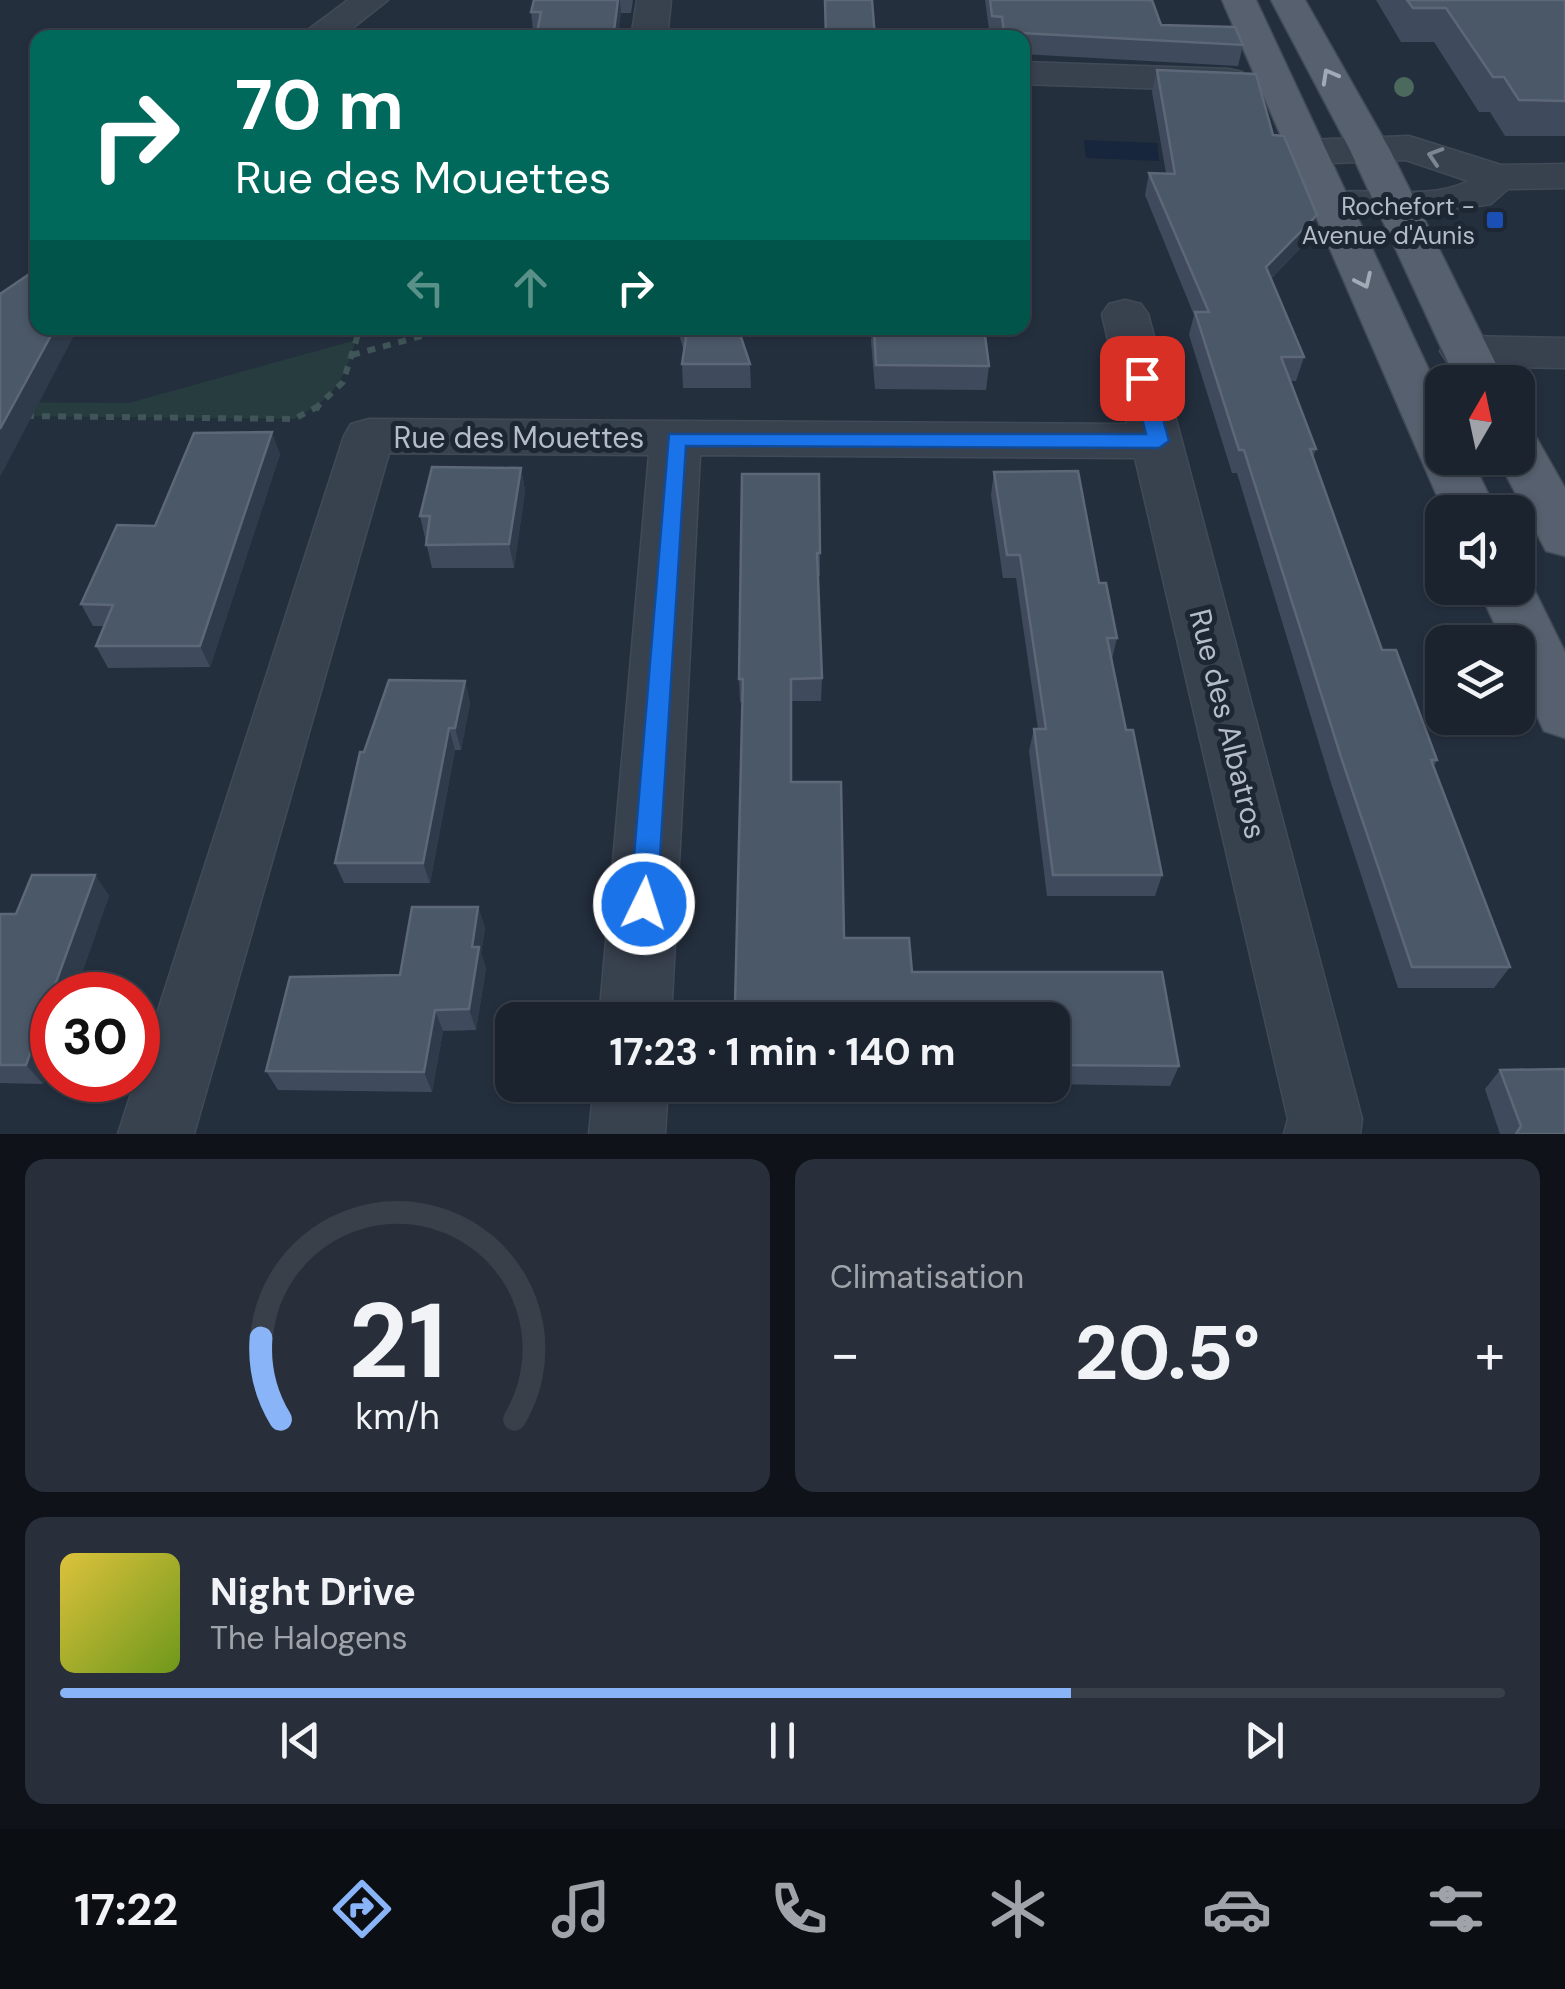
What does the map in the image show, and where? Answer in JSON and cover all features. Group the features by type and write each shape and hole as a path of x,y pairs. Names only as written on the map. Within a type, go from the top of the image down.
{"main road":[{"path":"1238,0 1425,413"},
{"path":"1288,0 1370,150 1472,365"},
{"path":"1532,475 1565,537"},
{"path":"1514,605 1565,714"}],"street":[{"path":"326,30 371,0"},
{"path":"650,30 654,0"},
{"path":"1030,74 1277,82"},
{"path":"1307,152 1409,148 1498,177 1565,176"},
{"path":"1328,204 1395,204 1476,195 1498,177"},
{"name":"Rue des Albatros","path":"1125,314 1326,1119 1322,1134"},
{"path":"1486,365 1565,353"},
{"name":"Rue des Mouettes","path":"156,1134 369,436 1159,441"},
{"path":"636,1002 676,438"},
{"path":"627,1134 630,1102"}],"path":[{"path":"20,416 294,419 316,407 343,382 358,335"},
{"path":"351,355 425,335"},
{"path":"316,407 369,436"}],"green space":[{"path":"356,340 336,387 294,419 0,416 0,402 129,403"}],"water":[{"path":"1084,140 1157,143 1159,161 1086,158"}],"building":[{"path":"534,0 618,0 614,30 538,30 541,12 531,12"},
{"path":"825,0 872,0 874,30 826,30"},
{"path":"990,0 1152,0 1161,25 1235,27 1243,45 1030,33 1030,30 1004,30 1002,17 992,16"},
{"path":"1407,0 1565,0 1565,101 1519,100 1504,77 1493,77 1446,8 1413,8"},
{"path":"1157,70 1256,74 1273,135 1284,136 1317,215 1266,267 1304,357 1281,357 1316,449 1310,449 1382,650 1396,650 1437,760 1431,760 1510,967 1412,967 1244,450 1239,450 1195,312 1209,312 1149,173 1175,174"},
{"path":"30,273 30,335 51,335 0,429 0,294"},
{"path":"685,335 740,335 750,364 682,364"},
{"path":"874,335 985,335 989,366 876,365"},
{"path":"272,432 200,646 96,646 113,605 81,604 117,525 155,526 194,433"},
{"path":"432,467 521,468 509,544 426,545 430,516 420,516"},
{"path":"1078,471 1099,583 1106,583 1117,638 1107,638 1126,730 1133,730 1162,875 1053,875 1034,729 1046,729 1020,555 1007,555 994,472"},
{"path":"742,474 819,474 817,553 822,678 791,679 791,782 841,782 844,938 909,938 912,972 1162,972 1179,1066 1070,1065 1070,1002 735,1002 743,679 739,679"},
{"path":"389,680 465,681 455,728 449,728 423,863 335,863 360,752 364,752"},
{"path":"32,875 95,875 60,972 30,972 30,1054 26,1065 0,1065 0,914 16,914"},
{"path":"412,907 478,907 472,947 479,947 469,1009 435,1010 424,1072 266,1071 290,977 400,975"},
{"path":"1565,1069 1565,1134 1516,1134 1521,1126 1500,1070"}],"place":[{"name":"Rochefort - Avenue d'Aunis","path":"1495,220"}],"route":[{"path":"644,904 676,438 1159,441 1142,378"}]}
